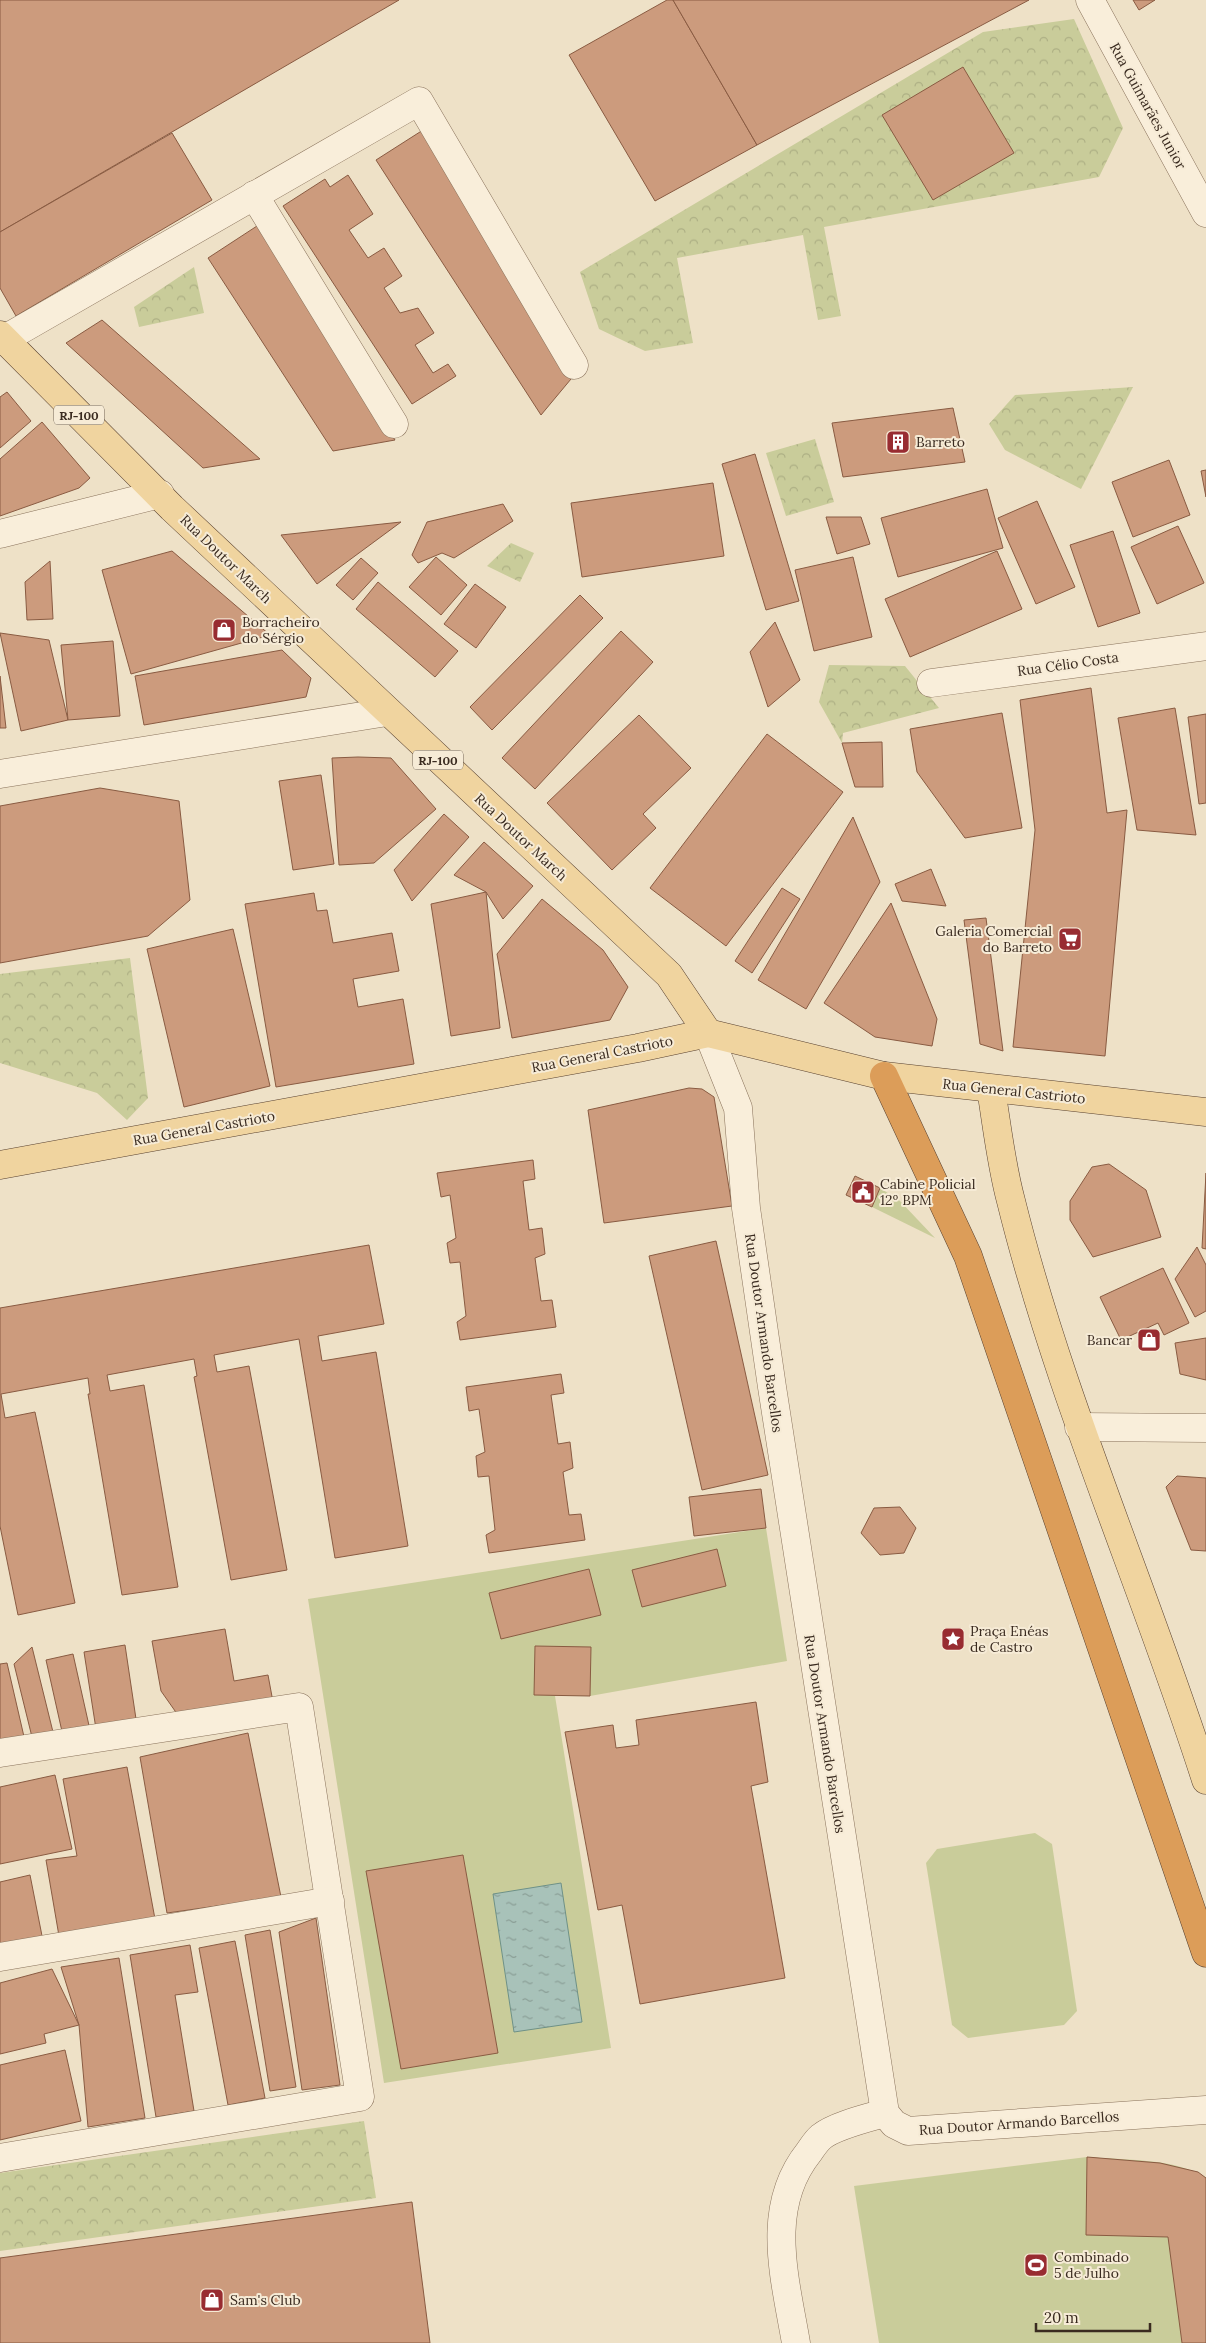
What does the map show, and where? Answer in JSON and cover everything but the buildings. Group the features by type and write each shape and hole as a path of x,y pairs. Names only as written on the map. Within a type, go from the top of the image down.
{"highway":[{"path":"884,1076 968,1256 1206,1953"}],"main road":[{"name":"Rua Doutor March","path":"2,338 160,494 387,712 669,975 708,1033"},
{"name":"Rua General Castrioto","path":"0,1165 628,1050 708,1033 884,1076 1206,1112"},
{"path":"991,1089 1010,1199 1079,1427 1152,1622 1204,1769"}],"street":[{"name":"Rua Guimarães Junior","path":"1090,0 1206,212"},
{"path":"2,338 419,101 574,365"},
{"path":"254,195 394,424"},
{"path":"0,534 160,494"},
{"name":"Rua Célio Costa","path":"931,684 1206,646"},
{"path":"0,774 387,712"},
{"name":"Rua Doutor Armando Barcellos","path":"708,1033 738,1108 746,1208 772,1387 885,2113 894,2124 908,2131 1206,2110"},
{"path":"1079,1427 1206,1428"},
{"path":"0,1753 299,1707 360,2097 0,2158"},
{"path":"0,1957 330,1900"},
{"path":"796,2343 782,2250 780,2225 784,2198 796,2168 821,2137 860,2120 885,2113"}],"green space":[{"path":"1074,19 1123,128 1099,177 824,227 841,316 818,320 803,235 677,258 693,343 645,351 599,329 580,272 983,32"},
{"path":"194,267 204,313 139,327 134,307"},
{"path":"1133,387 1081,489 1005,450 989,424 1015,395"},
{"path":"815,439 834,502 786,516 766,453"},
{"path":"511,543 534,553 520,582 487,566"},
{"path":"829,665 905,666 939,708 843,733 842,743 819,702"},
{"path":"130,958 148,1098 127,1120 97,1093 0,1063 0,974"},
{"path":"880,1188 900,1201 935,1238 872,1207"},
{"path":"766,1528 787,1661 590,1696 555,1696 611,2048 384,2083 308,1599"},
{"path":"1035,1833 1052,1844 1077,2011 1064,2025 968,2038 952,2025 926,1863 937,1849"},
{"path":"364,2121 376,2198 0,2251 0,2173"},
{"name":"Combinado 5 de Julho","path":"1087,2157 1165,2163 1194,2171 1206,2178 1206,2343 879,2343 854,2186"}],"water":[{"path":"561,1883 582,2022 514,2032 493,1894"}],"place":[{"name":"Barreto","path":"898,442"},
{"name":"Borracheiro do Sérgio","path":"224,630"},
{"name":"Galeria Comercial do Barreto","path":"1070,939"},
{"name":"Cabine Policial 12º BPM","path":"863,1192"},
{"name":"Bancar","path":"1149,1340"},
{"name":"Praça Enéas de Castro","path":"953,1639"},
{"name":"Combinado 5 de Julho","path":"1036,2265"},
{"name":"Sam's Club","path":"212,2300"}]}
